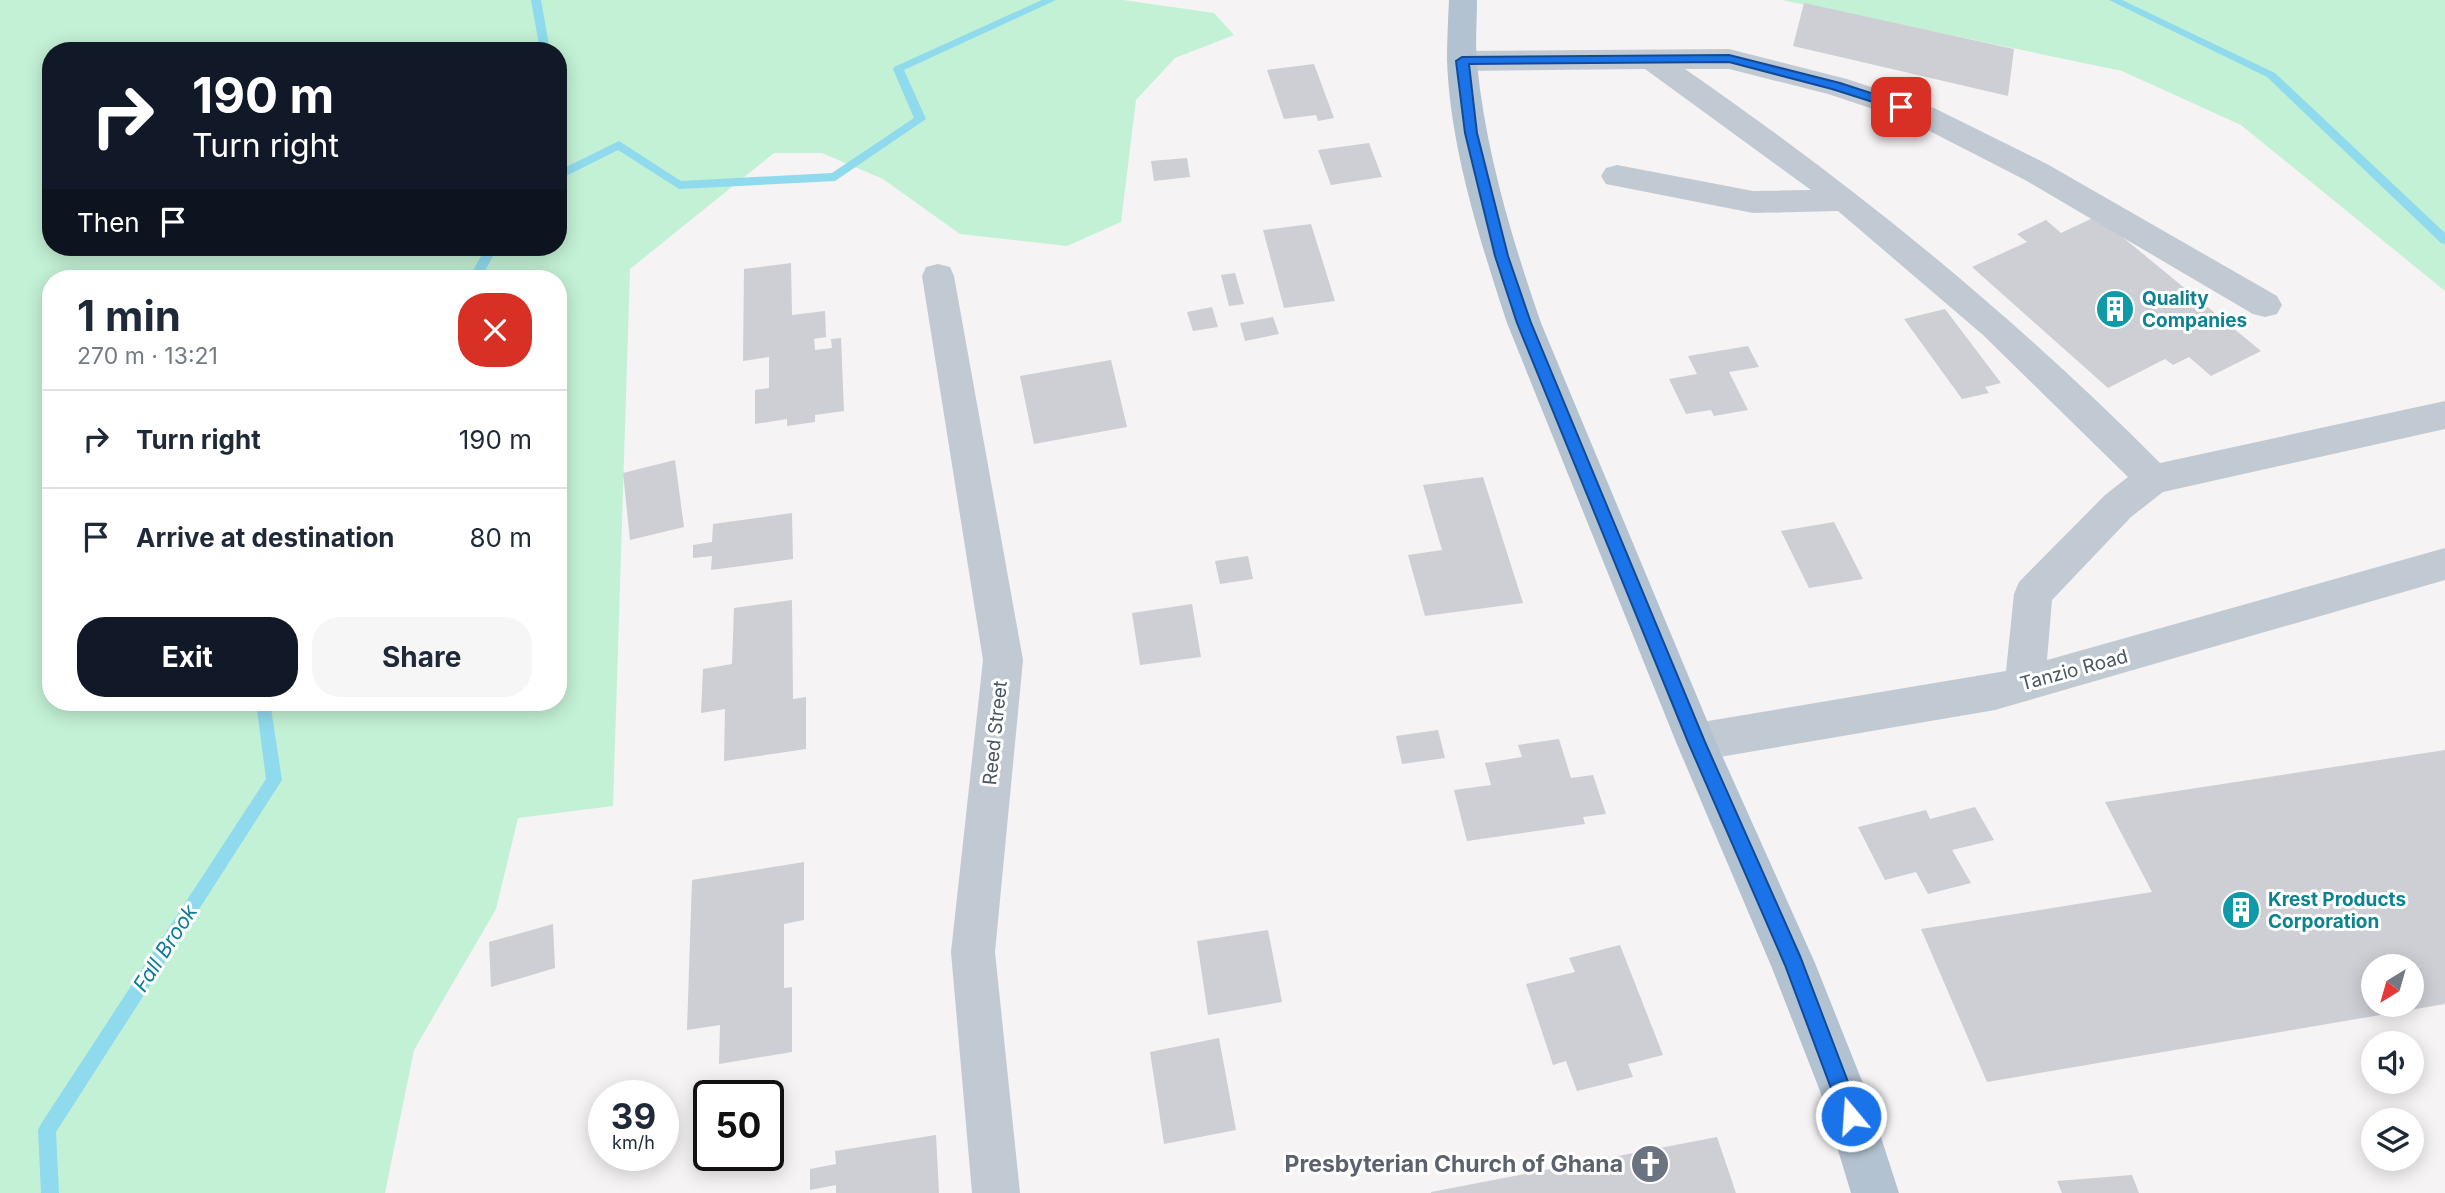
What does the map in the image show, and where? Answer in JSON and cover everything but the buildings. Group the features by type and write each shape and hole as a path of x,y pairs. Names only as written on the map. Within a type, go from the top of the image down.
{"main road":[{"path":"1463,0 1462,61 1471,133 1502,256 1524,323 1696,742 1798,976 1843,1091 1875,1193"}],"street":[{"path":"1462,61 1729,58 1836,86 1923,114 2036,173 2265,305"},
{"path":"1652,60 1844,200 1907,250 2085,408 2153,480"},
{"path":"1617,176 1753,202 1844,200"},
{"name":"Reed Street","path":"938,276 1003,660 973,952 996,1193"},
{"path":"2025,683 2033,594 2118,506 2153,480 2445,415"},
{"name":"Tanzio Road","path":"1696,742 1994,692 2445,564"}],"green space":[{"path":"0,0 1123,0 1214,13 1234,35 1175,58 1136,100 1121,222 1067,246 960,234 883,179 822,153 774,153 630,269 613,806 518,818 496,909 414,1050 385,1193 0,1193"},
{"path":"1782,0 2445,0 2445,291 2241,125 2122,71"}],"waterway":[{"name":"Fall Brook","path":"536,0 543,42"},
{"path":"567,171 619,145 679,185 835,177 920,119 898,69 1051,0"},
{"path":"2114,0 2271,75 2445,240"},
{"name":"Fall Brook","path":"479,270 487,256"},
{"name":"Fall Brook","path":"50,1193 47,1130 274,780 264,711"}],"place":[{"name":"Quality Companies","path":"2115,309"},
{"name":"Krest Products Corporation","path":"2241,910"},
{"name":"Presbyterian Church of Ghana","path":"1650,1164"}],"route":[{"path":"1851,1116 1793,963 1696,742 1524,323 1502,256 1471,133 1462,61 1729,58 1836,86 1901,107"}]}
